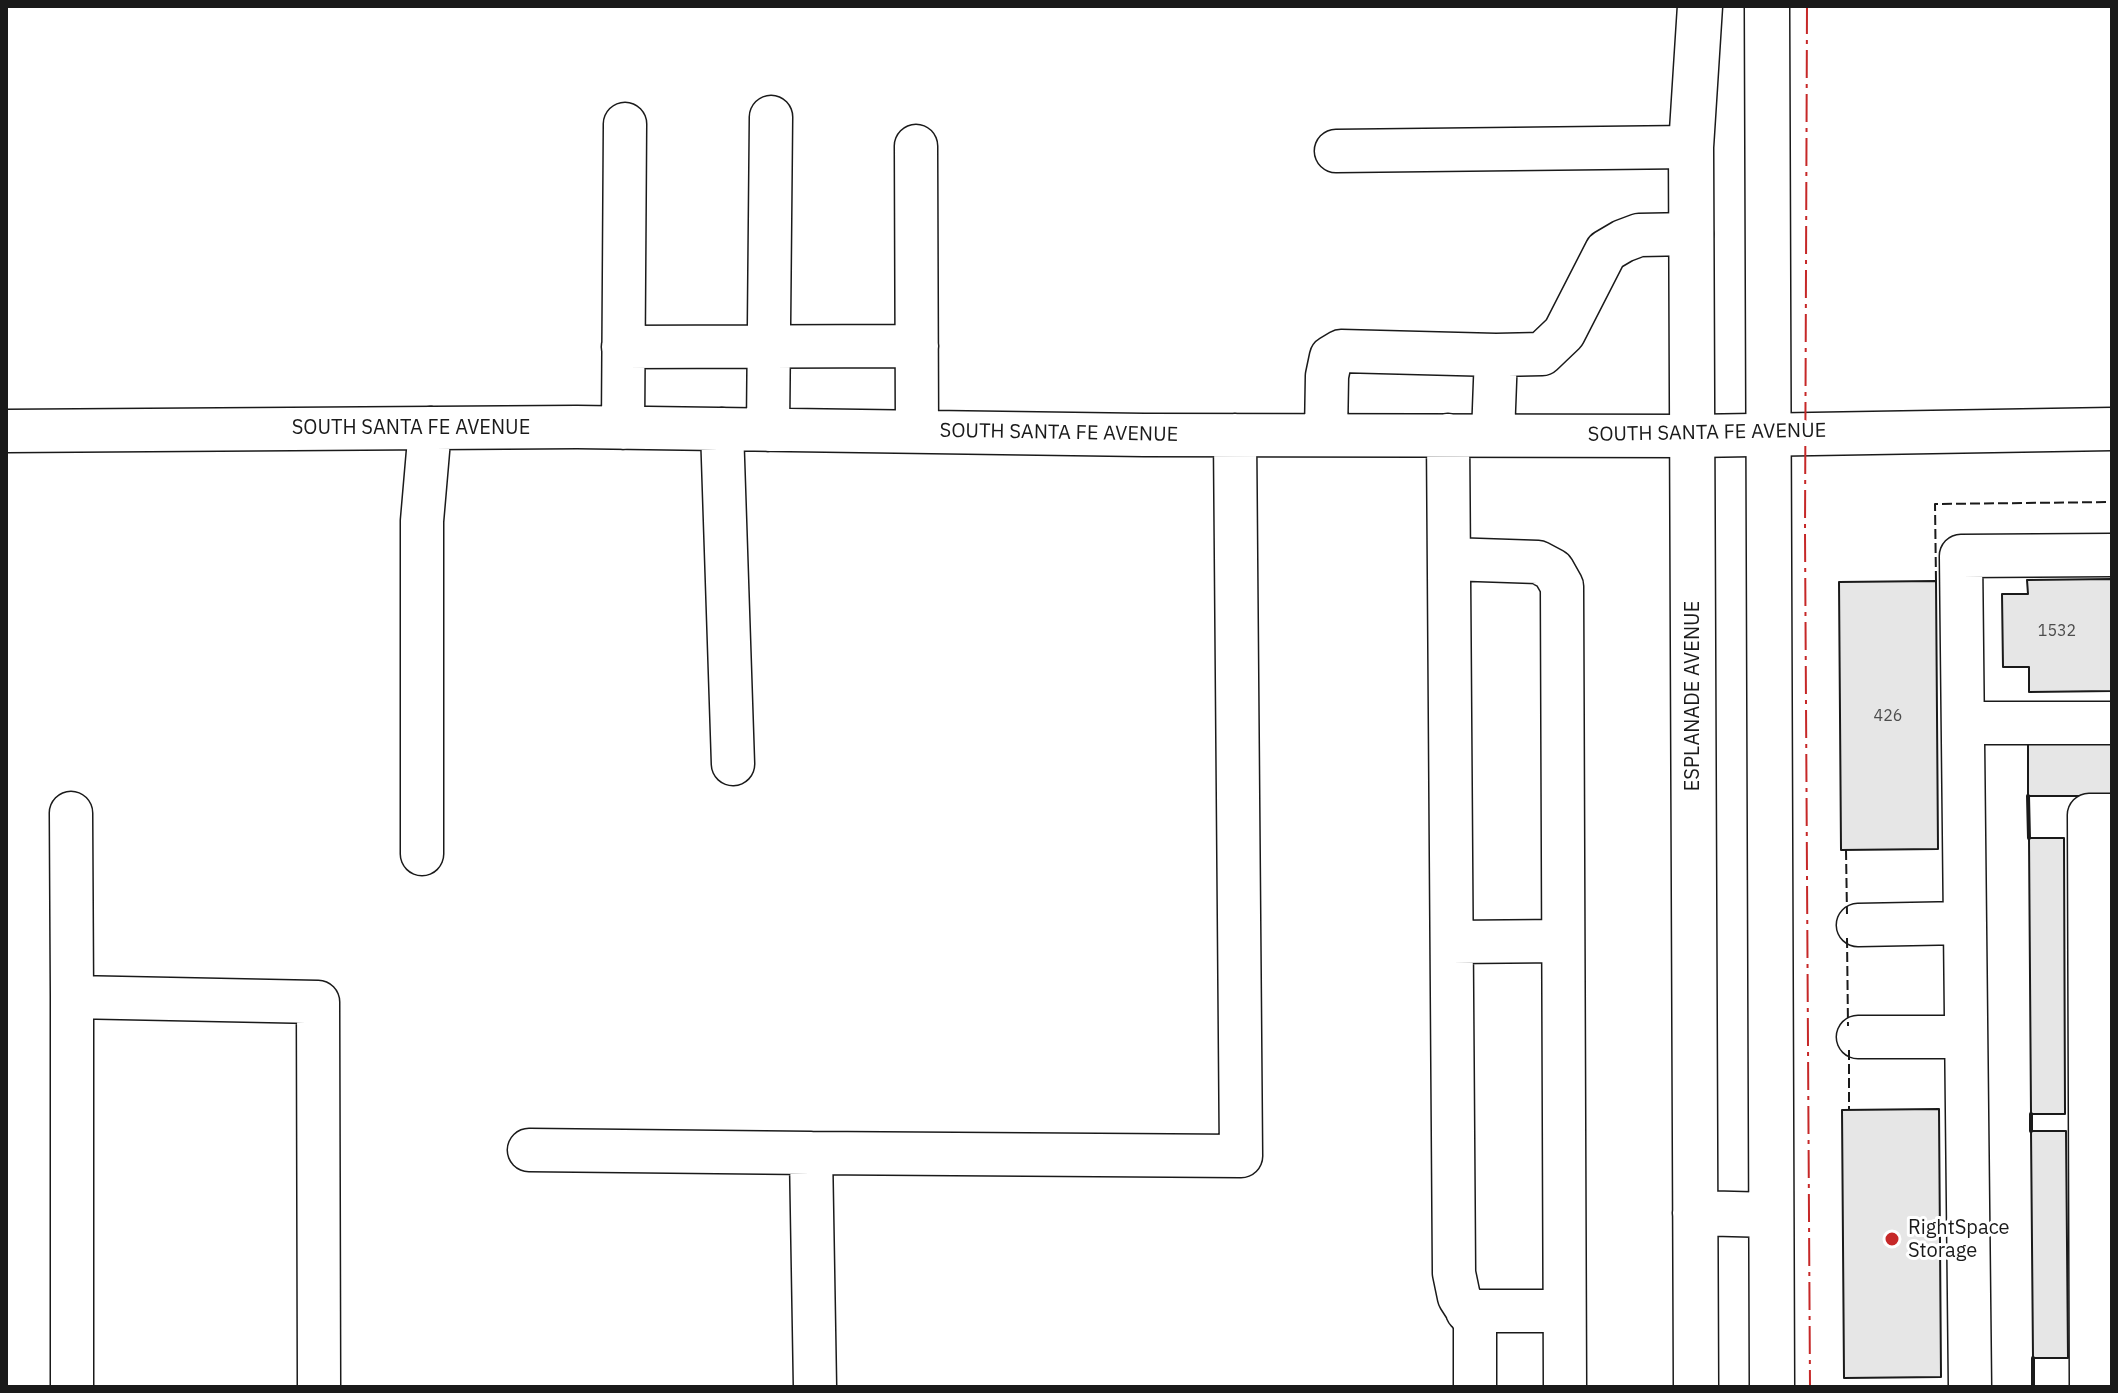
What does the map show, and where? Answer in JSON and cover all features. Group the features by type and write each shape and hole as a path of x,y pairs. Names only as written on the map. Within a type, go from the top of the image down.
{"main road":[{"name":"ESPLANADE AVENUE","path":"1696,1387 1691,147 1700,6"},
{"path":"1767,6 1772,1387"},
{"path":"1695,1213 1771,1215"}],"street":[{"path":"768,430 771,117"},
{"path":"623,428 625,124"},
{"path":"916,146 917,431"},
{"path":"1336,151 1691,147"},
{"path":"1326,435 1327,376 1331,357 1341,351 1542,354 1564,333 1606,251 1639,235 1692,234"},
{"path":"623,347 917,346"},
{"path":"1493,435 1496,355"},
{"path":"422,854 422,521 430,428"},
{"name":"SOUTH SANTA FE AVENUE","path":"6,431 623,428 1235,435 1693,436 2112,429"},
{"path":"722,429 733,764"},
{"path":"529,1150 1241,1156 1235,435"},
{"path":"1448,435 1454,1273 1459,1297 1475,1322 1475,1387"},
{"path":"1970,1387 1961,556 2112,555"},
{"path":"1449,559 1538,562 1553,570 1562,586 1565,1387"},
{"path":"1963,723 2112,723"},
{"path":"71,813 72,1387"},
{"path":"2091,1387 2089,815 2112,815"},
{"path":"1858,925 1965,923"},
{"path":"1452,942 1563,941"},
{"path":"72,997 318,1002 319,1387"},
{"path":"1858,1037 1966,1037"},
{"path":"811,1153 815,1387"},
{"path":"1467,1311 1564,1311"}],"building":[{"path":"2112,579 2112,691 2029,692 2029,667 2003,667 2002,594 2028,594 2027,580"},
{"path":"1936,581 1938,849 1841,850 1839,582"},
{"path":"2112,741 2112,796 2028,796 2028,742"},
{"path":"2029,838 2064,838 2065,1114 2031,1114"},
{"name":"RightSpace Storage","path":"1939,1109 1941,1377 1844,1378 1842,1110"},
{"path":"2031,1131 2066,1131 2068,1358 2033,1358"}],"fence":[{"path":"1936,581 1935,504 2112,502"},
{"path":"1846,850 1847,914"},
{"path":"1847,938 1848,1026"},
{"path":"1849,1050 1849,1110"}],"wall":[{"path":"2028,796 2029,838"},
{"path":"2031,1114 2031,1131"},
{"path":"2033,1358 2033,1387"}],"power":[{"path":"1807,6 1805,532 1810,1387"}],"place":[{"name":"RightSpace Storage","path":"1892,1239"}]}
